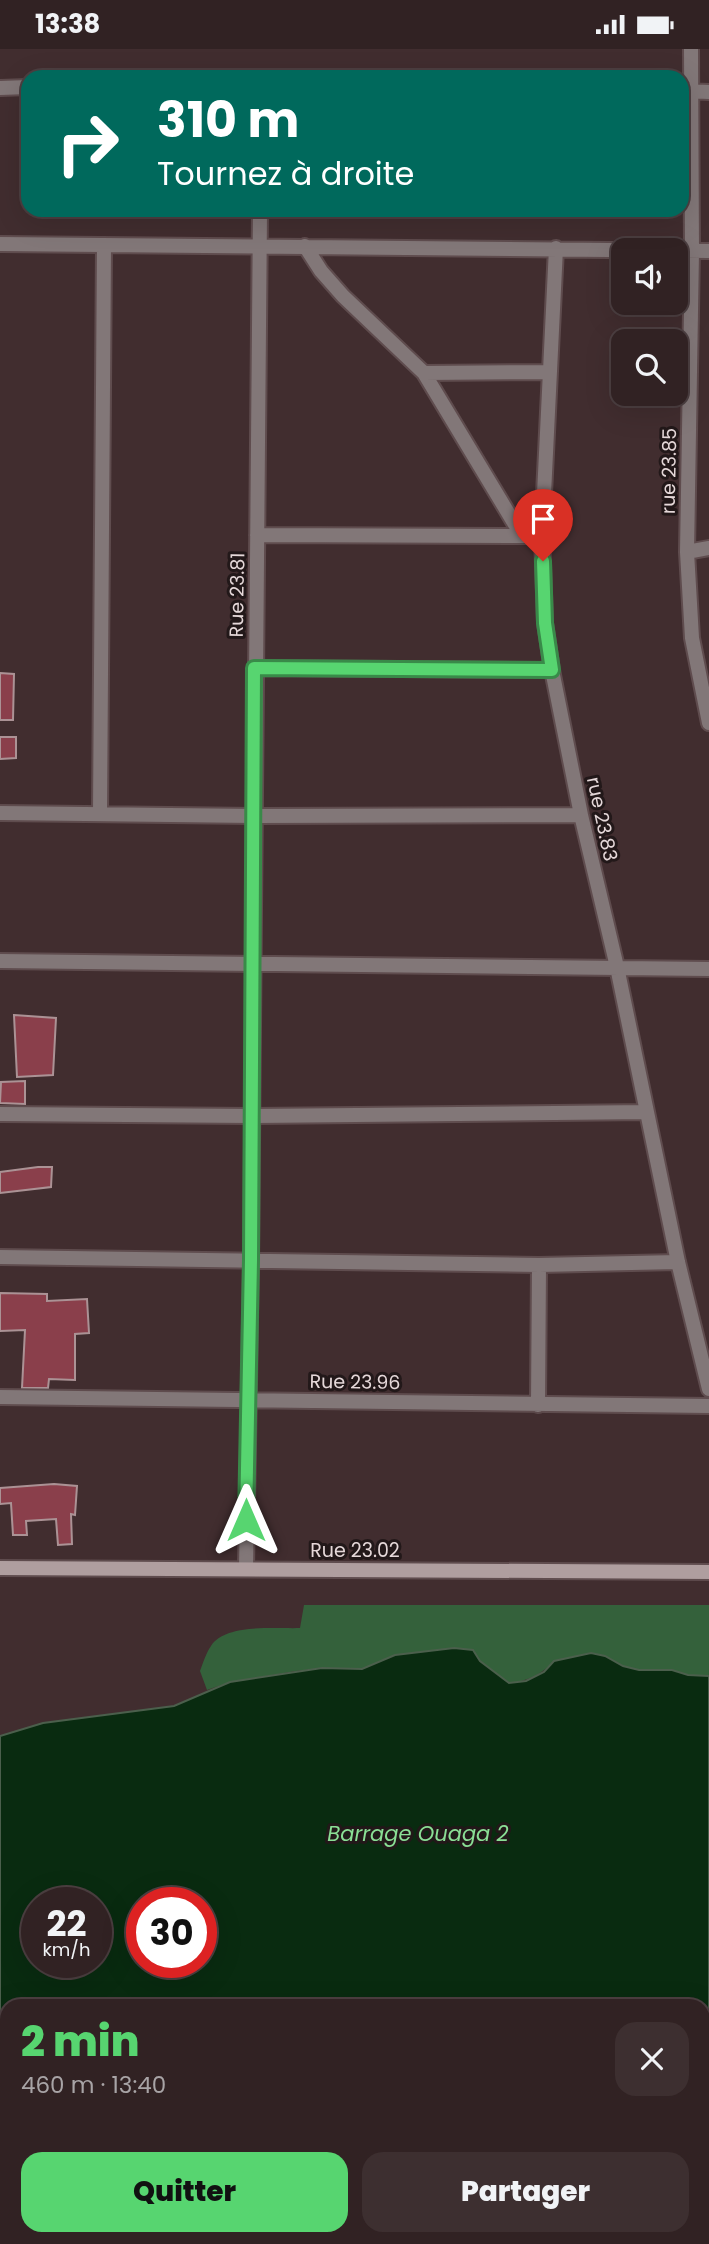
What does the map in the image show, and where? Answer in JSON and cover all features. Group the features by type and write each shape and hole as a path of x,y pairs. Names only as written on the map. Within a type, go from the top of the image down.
{"street":[{"name":"rue 23.85","path":"688,70 691,49"},
{"path":"0,88 21,87"},
{"path":"689,91 709,92"},
{"name":"rue 23.85","path":"689,171 692,251 688,552 692,638 709,723"},
{"name":"Rue 23.81","path":"246,1568 260,217"},
{"path":"0,244 709,251"},
{"path":"100,814 104,246"},
{"path":"305,246 337,290 424,373 522,536"},
{"name":"rue 23.83","path":"556,248 542,535 543,587 552,670 678,1262 709,1389"},
{"path":"424,373 550,372"},
{"path":"257,535 542,535"},
{"path":"688,552 709,548"},
{"path":"254,668 552,670"},
{"path":"0,813 255,816 581,815"},
{"path":"0,961 709,969"},
{"path":"0,1114 252,1117 647,1112"},
{"path":"0,1257 539,1265 678,1262"},
{"path":"538,1405 539,1265"},
{"name":"Rue 23.96","path":"0,1398 709,1406"},
{"name":"Rue 23.02","path":"0,1568 709,1572"}],"shaded area":[{"path":"304,1605 709,1605 709,1676 688,1675 672,1670 639,1670 623,1666 605,1656 554,1661 534,1676 509,1683 480,1661 473,1650 395,1655 362,1669 322,1668 296,1671 230,1682 207,1690 200,1671 209,1649 218,1639 239,1630 300,1628"}],"water":[{"name":"Barrage Ouaga 2","path":"454,1648 473,1650 480,1661 509,1683 526,1681 544,1672 554,1661 591,1653 639,1670 672,1670 688,1675 709,1676 709,1999 0,1999 0,1736 43,1723 174,1706 230,1682 322,1668 362,1669 395,1655"}],"building":[{"path":"0,673 14,674 13,720 0,720"},
{"path":"0,737 16,737 16,758 0,759"},
{"path":"14,1015 56,1018 53,1075 17,1077"},
{"path":"25,1081 25,1104 0,1103 1,1082"},
{"path":"52,1167 51,1187 0,1193 0,1172"},
{"path":"0,1293 47,1294 47,1301 87,1299 89,1333 75,1334 75,1380 49,1379 48,1388 22,1388 25,1330 0,1331"},
{"path":"54,1484 77,1486 75,1515 71,1514 72,1544 58,1545 56,1519 26,1521 27,1535 13,1535 11,1503 0,1504 0,1488"}],"route":[{"path":"246,1520 251,1260 254,668 552,670 545,623 543,561"}]}
